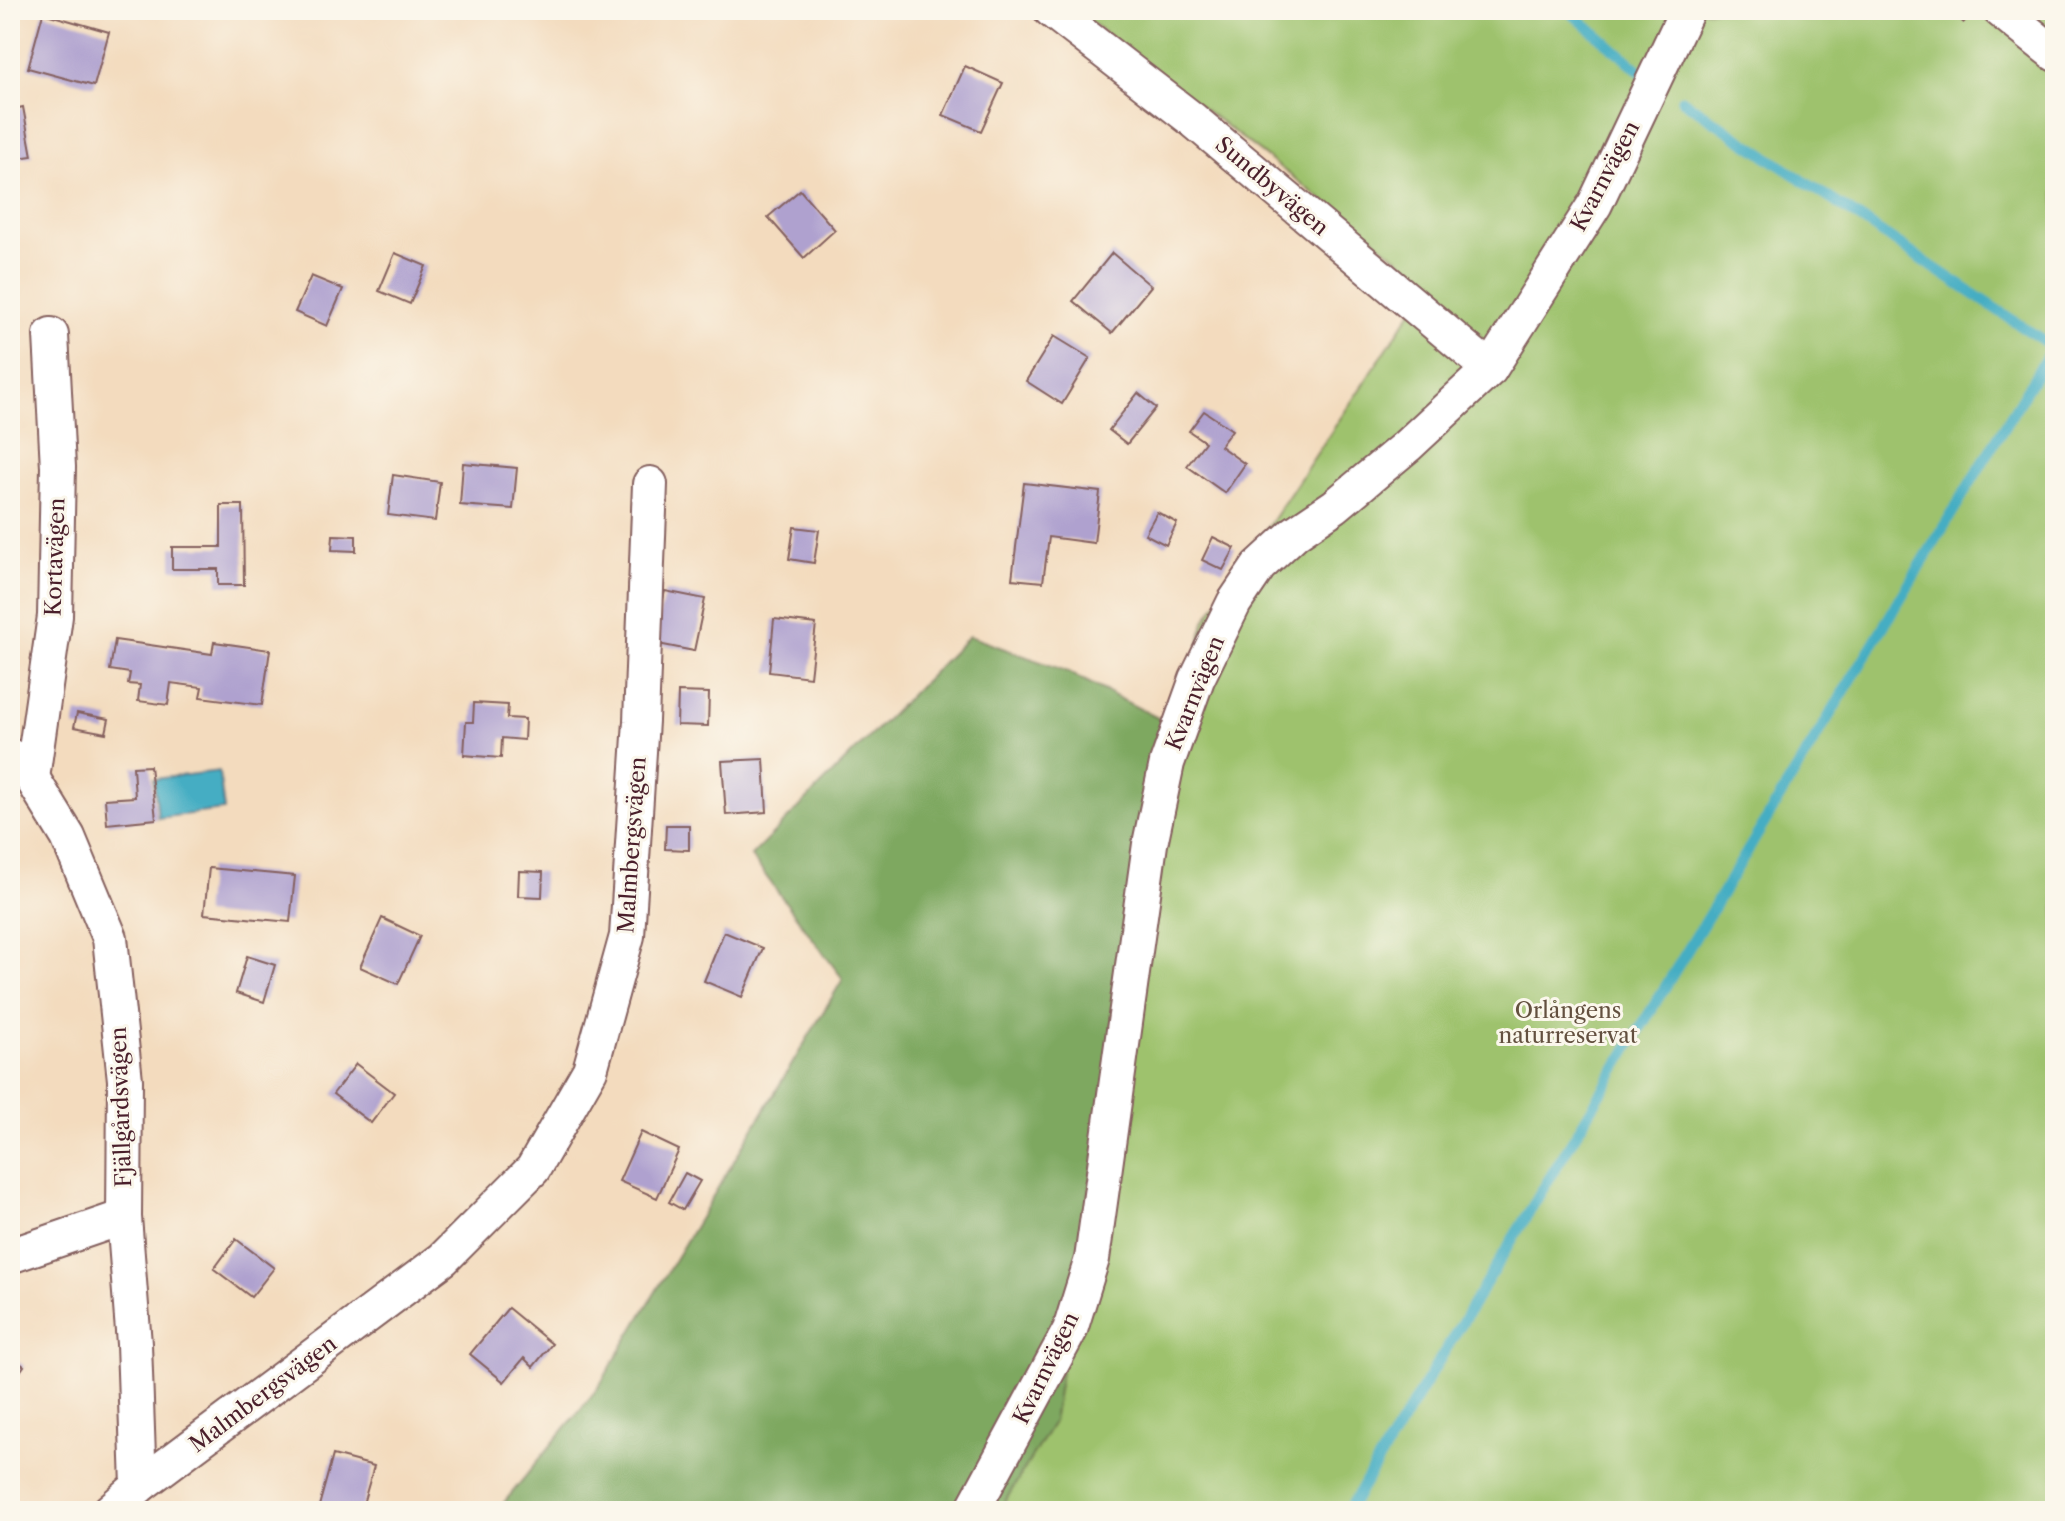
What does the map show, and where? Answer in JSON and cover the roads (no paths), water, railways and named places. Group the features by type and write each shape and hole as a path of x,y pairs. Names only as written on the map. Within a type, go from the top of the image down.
{"street":[{"name":"Sundbyvägen","path":"1051,10 1193,120 1490,369"},
{"name":"Kvarnvägen","path":"972,1511 1070,1330 1092,1259 1150,844 1167,763 1197,679 1234,603 1259,566 1295,533 1335,506 1407,446 1490,369 1595,204 1687,10"},
{"path":"2000,10 2055,54"},
{"name":"Kortavägen","path":"21,767 55,616 58,467 51,335"},
{"name":"Malmbergsvägen","path":"110,1511 139,1486 443,1259 533,1169 590,1070 627,936 641,721 650,484"},
{"name":"Fjällgårdsvägen","path":"21,767 68,837 110,938 125,1080 124,1217 134,1344 139,1486"},
{"path":"10,1256 124,1217"}],"water":[{"path":"219,771 224,810 158,818 154,779"}],"waterway":[{"path":"1568,10 1646,76"},
{"path":"1682,100 2053,347"},
{"path":"1348,1511 2055,343"}],"park label":[{"name":"Orlångens naturreservat","path":"1568,1022"}]}
